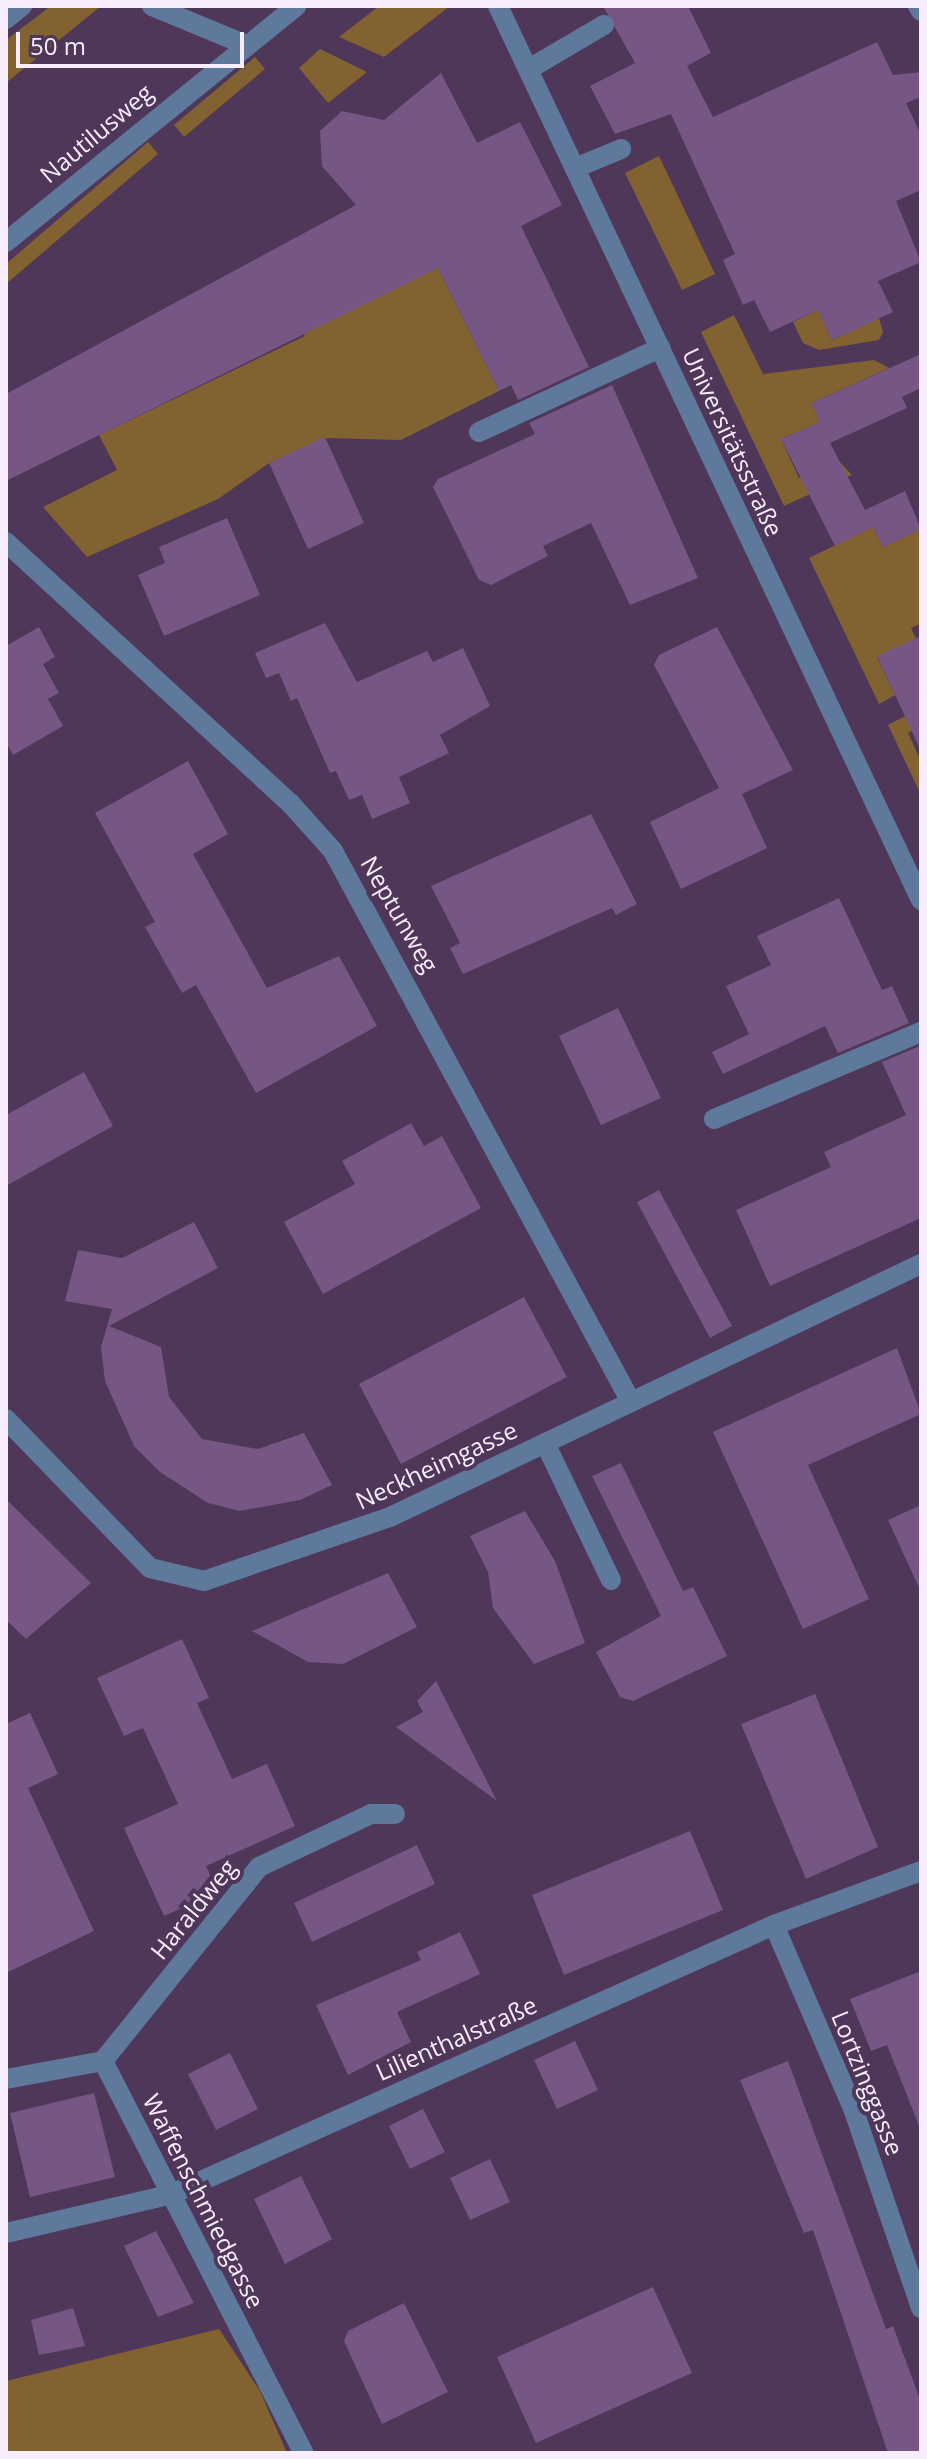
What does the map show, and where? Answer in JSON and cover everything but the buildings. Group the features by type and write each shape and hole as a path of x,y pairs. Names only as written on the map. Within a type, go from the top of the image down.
{"street":[{"path":"6,19 22,6"},
{"path":"152,6 246,45"},
{"name":"Nautilusweg","path":"6,242 296,6"},
{"name":"Universitätsstraße","path":"498,6 921,900"},
{"path":"918,6 921,11"},
{"path":"529,69 604,25"},
{"path":"575,168 621,149"},
{"path":"479,432 660,348"},
{"name":"Neptunweg","path":"6,542 290,803 333,851 631,1402"},
{"path":"714,1119 921,1032"},
{"name":"Neckheimgasse","path":"6,1419 150,1568 204,1581 390,1517 921,1264"},
{"path":"545,1443 611,1580"},
{"name":"Haraldweg","path":"103,2061 259,1867 371,1814 395,1814"},
{"name":"Lilienthalstraße","path":"6,2233 172,2194 774,1925 921,1871"},
{"name":"Lortzinggasse","path":"774,1925 854,2111 921,2308"},
{"path":"6,2079 103,2061"},
{"name":"Waffenschmiedgasse","path":"103,2061 304,2453"}],"shaded area":[{"path":"51,6 101,6 6,83 6,40"},
{"path":"379,6 450,6 384,57 339,37"},
{"path":"320,49 367,72 328,103 299,68"},
{"path":"255,57 265,69 184,137 174,125"},
{"path":"148,142 158,154 6,284 6,264"},
{"path":"659,156 715,274 682,290 625,173"},
{"path":"438,268 499,391 401,440 325,438 269,463 218,499 87,557 43,507 117,470 99,435 305,336 293,319"},
{"path":"818,310 832,340 879,318 883,332 879,340 819,350 803,343 793,322"},
{"path":"734,315 763,374 874,360 889,368 812,403 820,422 781,439 799,478 838,460 852,475 784,506 701,332"},
{"path":"873,527 883,547 921,529 921,624 911,628 916,639 877,657 895,695 879,704 809,558"},
{"path":"911,713 918,728 908,733 921,761 921,795 888,725"},
{"path":"219,2329 260,2391 287,2453 6,2453 6,2381"}]}
